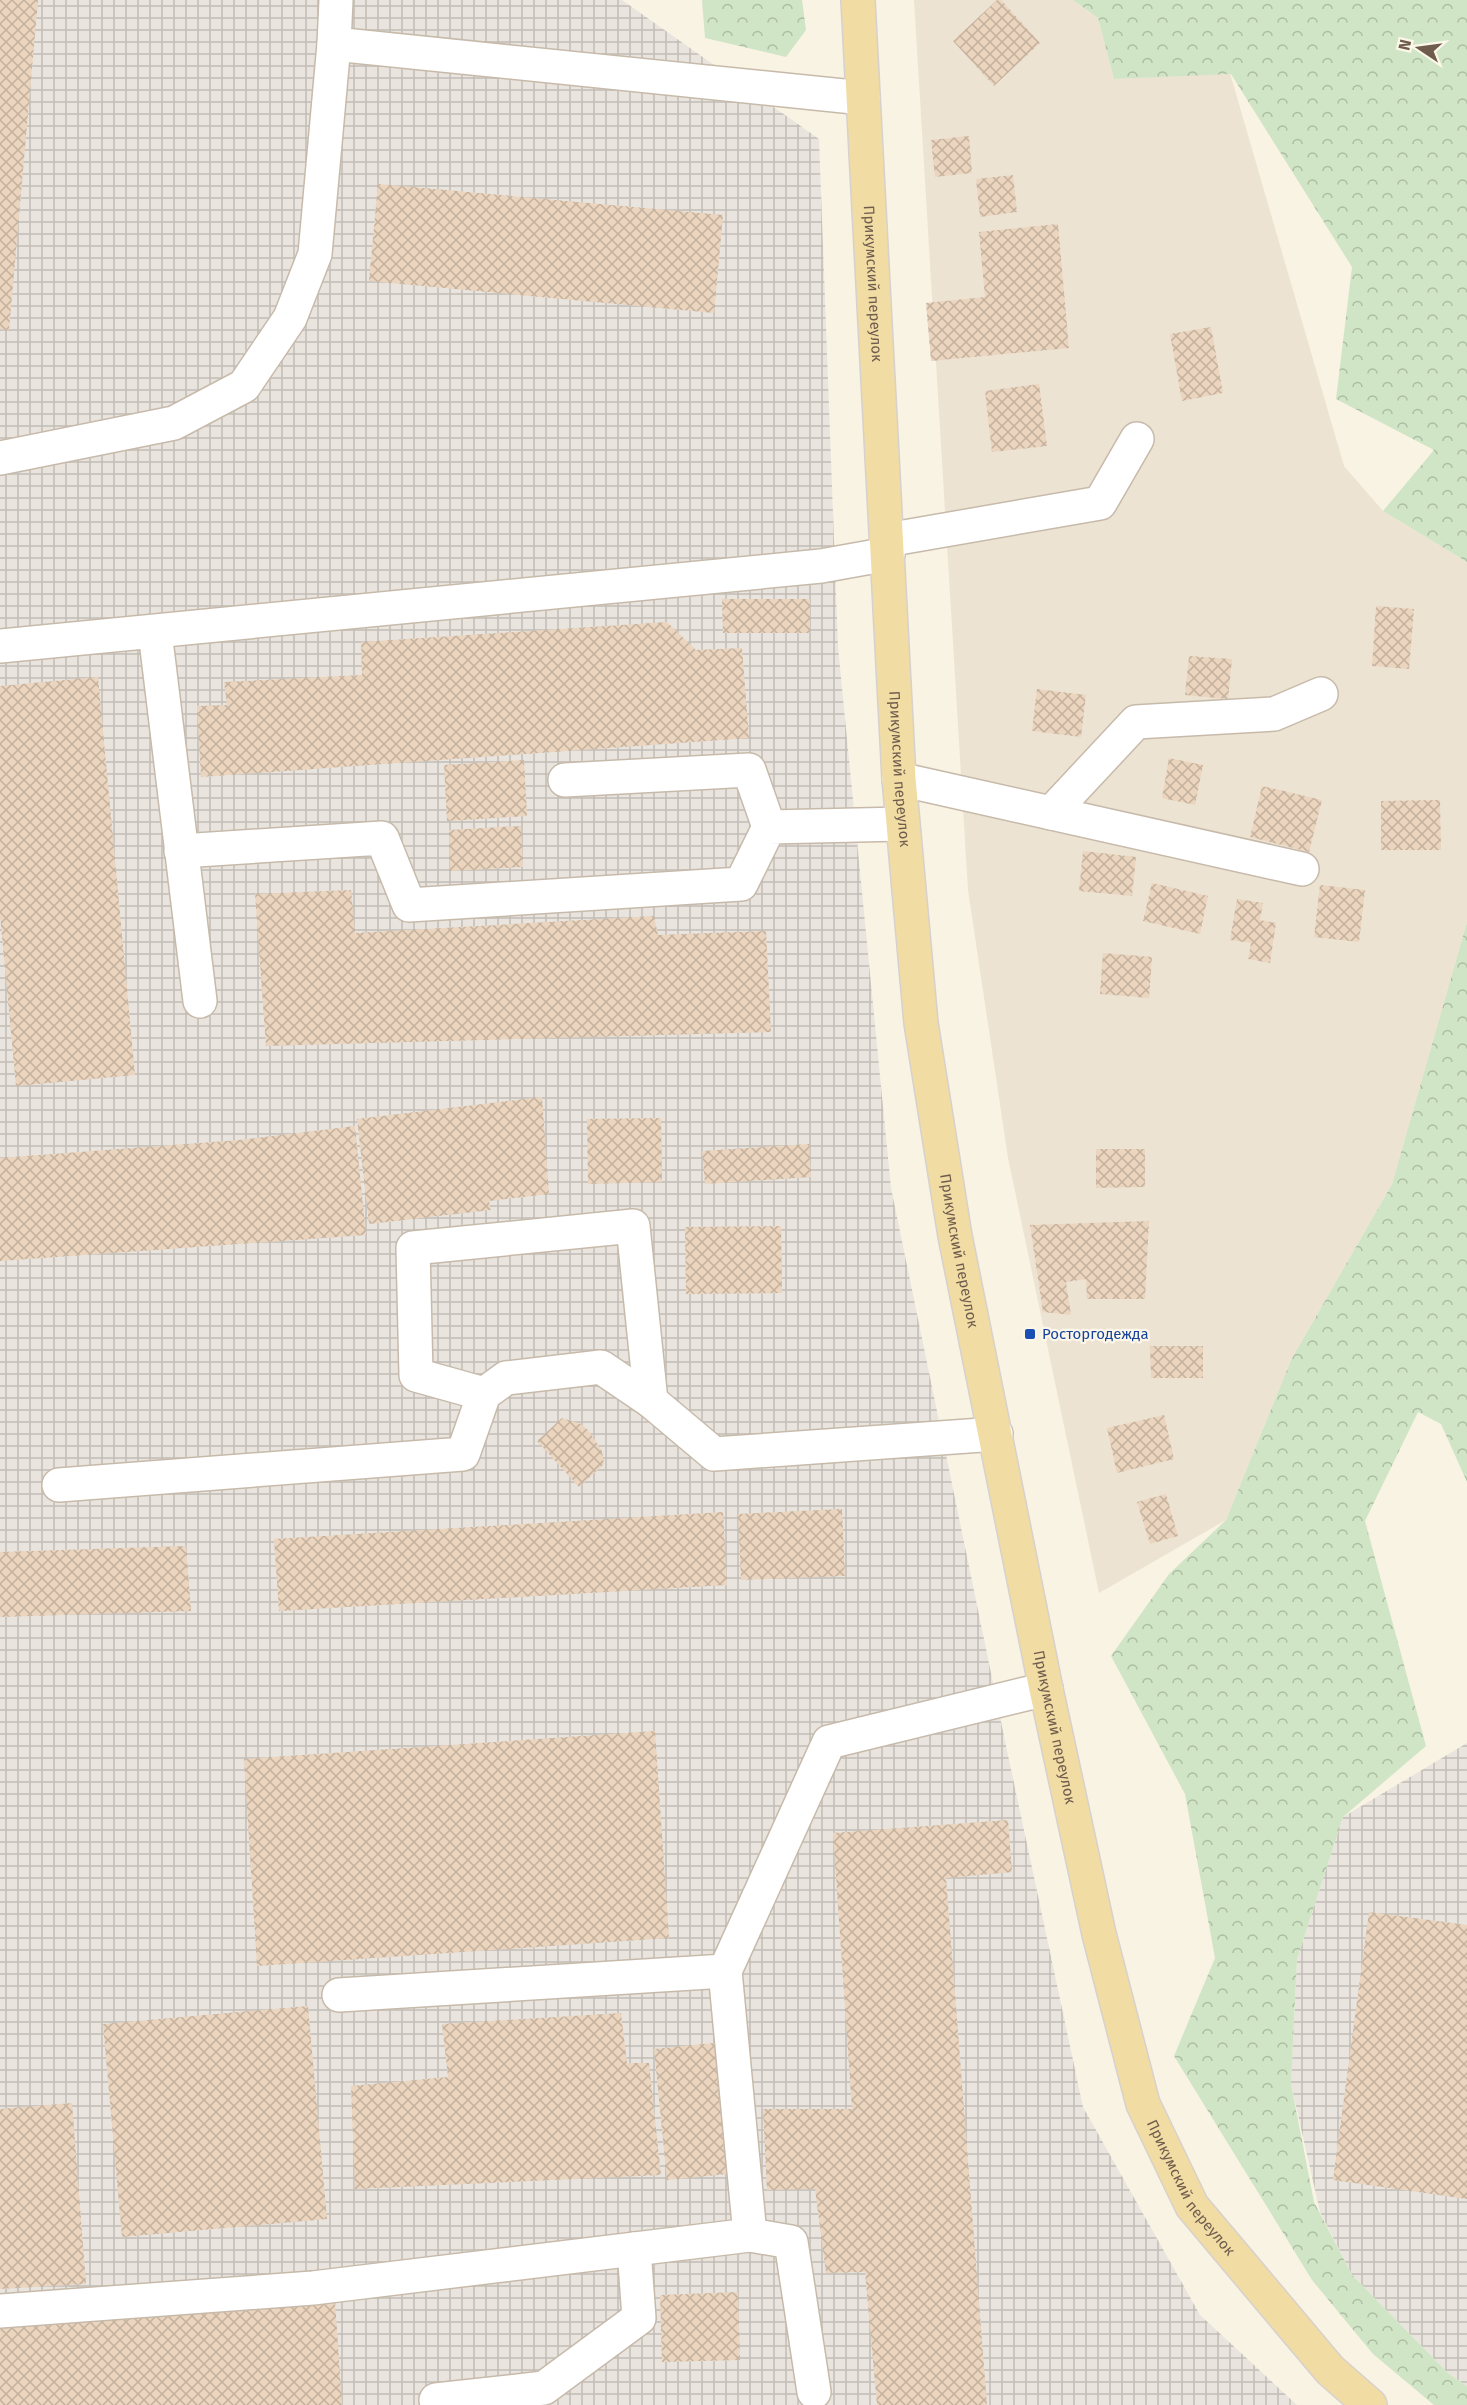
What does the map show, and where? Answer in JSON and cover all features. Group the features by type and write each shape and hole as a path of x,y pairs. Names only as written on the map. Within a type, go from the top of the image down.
{"main road":[{"name":"Прикумский переулок","path":"858,0 899,779 921,1023 955,1236 1046,1689 1099,1934 1143,2104 1192,2206 1330,2370 1370,2405"}],"lane":[{"path":"0,458 174,423 243,386 290,318 315,254 336,0"},
{"path":"334,44 863,98"},
{"path":"0,646 821,566 887,547 1100,503 1137,439"},
{"path":"155,632 200,1001"},
{"path":"1051,813 1136,722 1274,714 1321,694"},
{"path":"181,851 382,838 409,905 741,884 769,827 749,770 565,780"},
{"path":"899,779 1302,869"},
{"path":"769,827 902,824"},
{"path":"484,1394 416,1375 413,1248 633,1226 651,1401"},
{"path":"59,1485 463,1454 484,1394 506,1377 601,1367 651,1401 714,1454 996,1434"},
{"path":"750,2235 725,1971 829,1742 1046,1689"},
{"path":"339,1995 725,1971"},
{"path":"0,2311 312,2288 750,2235 791,2242 814,2392"},
{"path":"436,2400 544,2388 639,2318 634,2249"}],"shaded area":[{"path":"0,0 622,0 819,139 838,647 891,1188 1005,1741 1083,2107 1200,2315 1297,2405 0,2405"},
{"path":"914,0 1073,0 1098,18 1114,79 1230,73 1344,466 1383,511 1467,562 1467,922 1392,1184 1291,1360 1226,1520 1099,1593 1008,1158 968,890"},
{"path":"1467,1743 1467,2386 1449,2374 1352,2275 1320,2212 1291,2084 1297,1959 1343,1817"}],"green space":[{"path":"702,0 802,0 806,30 786,57 705,38"},
{"path":"1073,0 1467,0 1467,562 1383,511 1434,450 1336,399 1352,267 1231,74 1114,79 1098,18"},
{"path":"1467,922 1467,1482 1441,1424 1418,1412 1365,1521 1426,1746 1343,1817 1297,1959 1291,2084 1314,2202 1352,2275 1449,2374 1467,2386 1467,2405 1434,2405 1373,2354 1312,2280 1174,2056 1215,1958 1185,1794 1111,1656 1169,1574 1226,1520 1291,1360 1392,1184"}],"building":[{"path":"0,0 38,0 9,330 0,329"},
{"path":"997,0 1001,0 1040,43 994,86 953,41"},
{"path":"969,136 972,173 935,177 931,140"},
{"path":"1013,175 1017,212 980,217 976,179"},
{"path":"378,184 723,215 714,313 369,281"},
{"path":"1058,224 1069,348 931,361 926,303 985,297 979,232"},
{"path":"1211,327 1223,393 1182,401 1170,334"},
{"path":"1039,384 1047,446 992,452 985,391"},
{"path":"722,599 810,599 810,633 723,633"},
{"path":"1376,606 1414,609 1409,669 1372,666"},
{"path":"667,622 696,650 742,648 749,738 201,777 197,706 227,705 224,682 362,675 361,642"},
{"path":"1189,656 1232,659 1228,699 1185,695"},
{"path":"98,677 135,1075 16,1086 0,915 0,686"},
{"path":"1037,689 1086,695 1081,737 1032,731"},
{"path":"1169,758 1203,765 1195,805 1162,798"},
{"path":"524,760 527,816 447,821 444,765"},
{"path":"1262,786 1322,800 1309,852 1250,837"},
{"path":"1440,800 1441,850 1381,850 1381,801"},
{"path":"521,826 523,867 450,871 449,830"},
{"path":"1083,851 1136,857 1132,896 1079,891"},
{"path":"1152,883 1208,896 1200,934 1143,921"},
{"path":"1320,885 1365,890 1359,942 1314,937"},
{"path":"351,890 355,933 654,916 658,935 766,931 771,1032 266,1046 255,894"},
{"path":"1237,899 1263,903 1260,920 1276,923 1270,963 1248,959 1251,943 1230,940"},
{"path":"1103,953 1152,957 1149,998 1100,994"},
{"path":"542,1097 549,1194 489,1201 491,1210 369,1224 357,1119"},
{"path":"661,1118 662,1182 588,1184 587,1119"},
{"path":"355,1126 366,1235 0,1261 0,1158 239,1140"},
{"path":"809,1144 811,1177 705,1184 702,1151"},
{"path":"1096,1149 1145,1149 1145,1187 1096,1188"},
{"path":"1149,1221 1145,1299 1087,1299 1086,1279 1066,1282 1071,1315 1043,1312 1030,1225"},
{"path":"781,1226 782,1293 686,1294 685,1227"},
{"path":"1150,1346 1203,1346 1203,1378 1151,1378"},
{"path":"1164,1415 1174,1459 1117,1473 1107,1428"},
{"path":"562,1418 581,1424 588,1430 602,1451 604,1464 579,1487 537,1441"},
{"path":"1166,1494 1178,1536 1150,1544 1137,1502"},
{"path":"842,1509 845,1576 741,1580 738,1514"},
{"path":"723,1512 727,1585 279,1611 274,1539"},
{"path":"186,1546 191,1611 0,1617 0,1552"},
{"path":"655,1731 669,1938 257,1966 244,1759"},
{"path":"1008,1820 1012,1872 946,1878 987,2405 877,2405 865,2272 826,2273 815,2189 767,2190 763,2109 852,2109 833,1833"},
{"path":"1369,1912 1467,1925 1467,2199 1333,2180"},
{"path":"308,2006 327,2219 122,2237 103,2024"},
{"path":"621,2013 627,2063 649,2063 661,2175 355,2189 351,2086 448,2077 442,2024"},
{"path":"714,2043 727,2174 667,2180 654,2049"},
{"path":"72,2103 86,2284 0,2289 0,2109"},
{"path":"738,2292 740,2360 662,2362 660,2295"},
{"path":"335,2301 342,2405 0,2405 0,2327"}],"place":[{"name":"Росторгодежда","path":"1030,1334"}]}
